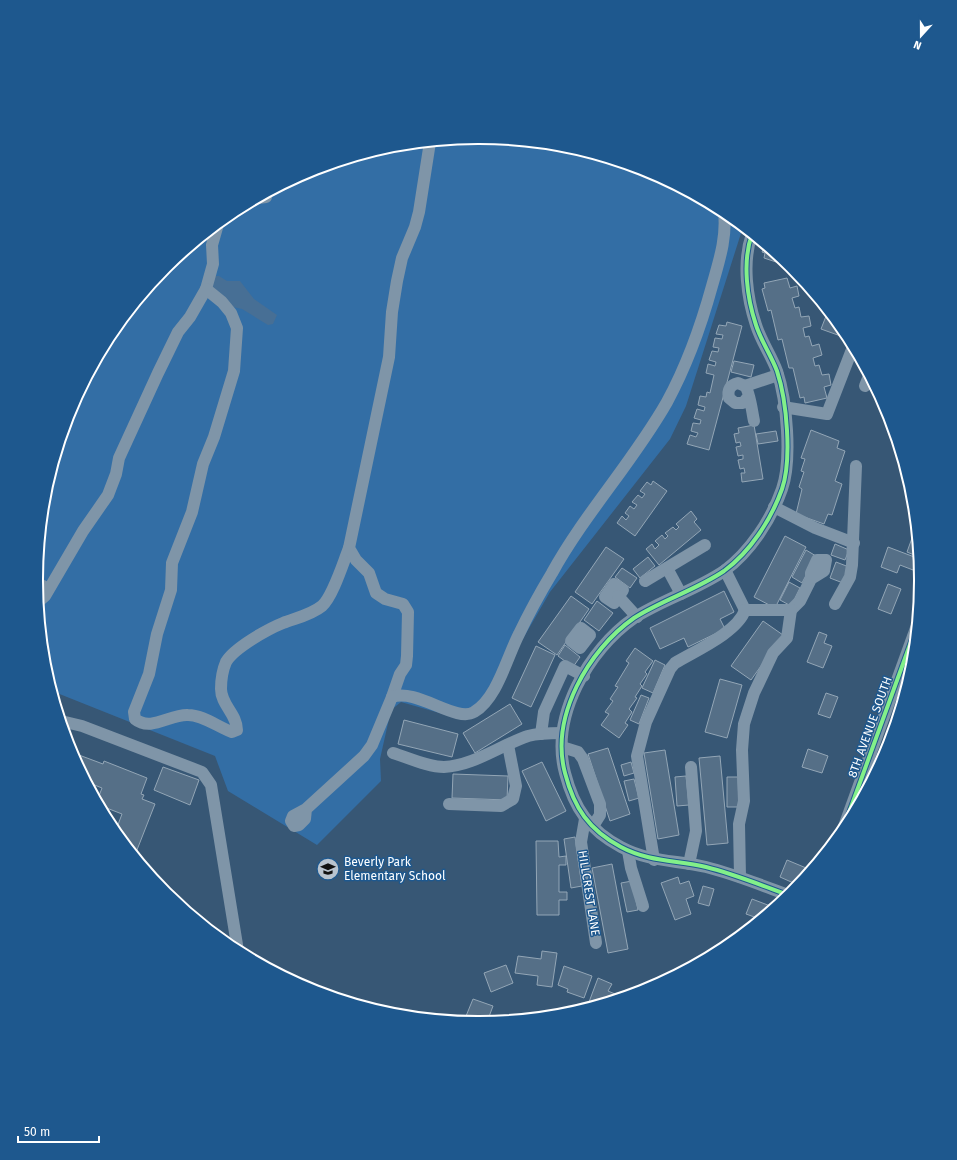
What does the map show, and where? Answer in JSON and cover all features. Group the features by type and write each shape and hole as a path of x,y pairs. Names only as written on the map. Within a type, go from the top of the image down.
{"street":[{"path":"206,289 222,302 231,313 237,328 234,371 214,437 203,464 192,512 172,564 171,590 157,634 149,674 134,712 135,719 142,724 148,725 188,714 232,732 237,730 234,716 222,698 221,689 226,663 234,652 264,631 311,613 323,606 349,548 390,357 392,312 397,281 402,258 418,217 429,147"},
{"path":"392,697 397,695 410,696 455,713 472,714 484,704 492,694 519,634 553,571 599,500 657,418 677,382 700,329 719,263 726,227 725,222"},
{"path":"44,595 83,531 108,495 116,474 119,458 158,373 178,332 190,317 206,289 213,264 212,245 216,232"},
{"path":"751,240 747,265 748,290 756,326 778,375 788,444 787,468 782,489 774,507 750,545 725,570 637,617 614,634 600,651 584,676 571,702 562,733 562,762 568,786 576,805 589,823 606,838 628,851 654,860 689,864 740,877 781,892"},
{"path":"783,407 827,414 850,353"},
{"path":"754,421 747,391 778,375"},
{"path":"835,604 850,576 854,543 856,466"},
{"path":"774,507 815,528 854,543"},
{"path":"645,581 705,544"},
{"path":"306,809 364,756 372,745 400,674 406,665 408,612 403,604 385,599 376,593 369,573 356,560 349,548"},
{"path":"667,568 681,594"},
{"path":"654,860 638,756 646,722 670,669 675,663 728,631 743,616 745,610 725,570"},
{"path":"740,877 739,824 744,801 742,750 744,724 754,693 774,653 787,638 791,610 800,601 811,579"},
{"path":"43,586 48,590"},
{"path":"618,596 637,617"},
{"path":"745,610 791,610"},
{"path":"586,640 600,651"},
{"name":"8TH AVENUE SOUTH","path":"852,804 908,649"},
{"path":"541,734 544,712 565,666 584,676"},
{"path":"67,723 82,726 202,772 211,785 236,942"},
{"path":"393,753 443,767 459,764 529,736 562,733"},
{"path":"449,804 501,806 513,799 516,786 508,745"},
{"name":"HILLCREST LANE","path":"562,747 578,752 583,759 600,804 600,815 589,823 581,842 596,943"},
{"path":"689,864 696,831 691,767"},
{"path":"628,851 631,868 643,906"}],"shaded area":[{"path":"450,145 507,145 535,148 591,159 671,189 741,232 686,406 670,439 550,592 480,713 450,716 401,702 391,710 380,759 381,781 317,845 228,791 215,756 58,693 51,665 44,608 44,552 51,495 66,440 76,413 101,362 116,338 151,293 171,272 213,234 261,203 286,189 366,159 422,148"},
{"path":"215,276 219,276 227,281 240,281 254,299 277,315 273,324 268,325 242,309 233,307 210,290"}],"building":[{"path":"763,250 775,262 764,258 765,253 762,252"},
{"path":"787,278 790,288 797,286 799,296 792,298 795,308 799,307 801,317 809,316 811,326 803,328 805,337 809,336 812,346 819,344 822,355 813,358 815,366 819,365 822,375 829,374 831,385 824,387 827,398 805,403 804,397 800,398 793,368 789,368 782,339 778,340 771,310 768,311 762,289 765,288 764,283"},
{"path":"826,317 839,335 821,329"},
{"path":"727,322 742,326 709,450 687,444 690,435 696,437 698,433 691,431 693,423 700,424 701,420 694,418 697,409 704,411 705,407 698,405 700,396 706,397 707,392 710,393 714,375 706,373 708,364 715,366 716,362 709,360 712,351 718,352 719,348 713,347 715,338 722,339 723,335 716,334 719,325 726,326"},
{"path":"734,361 754,365 751,377 731,372"},
{"path":"754,425 763,479 742,482 741,473 745,473 744,468 740,469 738,460 743,459 743,455 738,456 736,447 741,446 740,442 736,443 734,434 739,433 738,428"},
{"path":"811,430 839,441 837,448 845,451 835,481 842,484 832,515 828,514 824,524 796,514 802,489 799,487 804,472 801,471 805,459 801,458"},
{"path":"776,431 778,441 758,444 756,434"},
{"path":"653,481 667,491 635,536 617,523 622,516 626,520 629,516 625,513 630,506 634,509 637,505 632,502 638,495 642,498 645,494 640,491 647,482 651,485"},
{"path":"691,511 697,519 694,522 701,530 659,565 646,549 652,544 655,549 659,545 655,541 662,535 665,539 668,536 665,533 673,527 676,530 679,527 676,524"},
{"path":"785,536 806,547 775,608 754,597"},
{"path":"912,539 913,555 907,552"},
{"path":"835,544 849,550 845,560 831,555"},
{"path":"606,547 624,559 592,604 575,592"},
{"path":"888,547 913,557 913,570 900,565 897,573 881,567"},
{"path":"806,550 816,556 802,583 792,577"},
{"path":"648,557 655,566 640,578 633,569"},
{"path":"836,562 849,567 843,583 830,578"},
{"path":"622,568 637,578 630,588 615,577"},
{"path":"789,582 800,588 791,606 780,600"},
{"path":"888,584 901,589 891,614 878,609"},
{"path":"724,591 734,612 720,619 725,629 688,647 684,638 660,649 650,628"},
{"path":"571,596 589,609 557,655 538,642"},
{"path":"597,601 613,613 599,631 584,620"},
{"path":"763,621 783,635 751,680 731,666"},
{"path":"819,632 827,635 824,643 832,646 823,668 807,662"},
{"path":"565,645 580,657 573,667 558,656"},
{"path":"536,646 555,655 531,707 512,698"},
{"path":"635,648 653,661 645,672 647,674 640,684 642,686 635,697 637,698 629,709 632,712 625,723 628,725 619,738 601,725 609,714 605,712 613,701 610,699 618,687 615,686 629,663 626,661"},
{"path":"655,660 665,665 653,693 642,688"},
{"path":"720,679 742,685 727,738 705,732"},
{"path":"826,693 838,697 830,718 818,714"},
{"path":"641,695 649,698 639,724 630,720"},
{"path":"510,704 522,724 475,753 463,733"},
{"path":"404,720 458,734 452,757 398,744"},
{"path":"608,748 630,814 610,821 588,754"},
{"path":"808,749 828,756 822,773 802,767"},
{"path":"665,750 679,835 658,839 644,753"},
{"path":"80,755 103,764 104,761 147,778 141,794 144,795 142,799 155,804 137,850 118,825 122,814 107,808 101,798 99,795 102,788 94,785"},
{"path":"720,756 728,843 707,845 699,758"},
{"path":"542,762 566,811 546,821 522,771"},
{"path":"631,762 634,773 624,776 621,765"},
{"path":"163,767 199,780 190,805 154,790"},
{"path":"453,774 508,776 507,800 452,798"},
{"path":"686,776 689,805 677,806 675,777"},
{"path":"727,777 738,777 739,807 727,807"},
{"path":"634,779 639,798 629,801 624,781"},
{"path":"575,837 582,886 571,888 564,839"},
{"path":"536,841 558,841 559,857 566,856 566,865 559,865 559,892 567,892 567,900 559,900 559,915 537,915"},
{"path":"787,860 805,868 792,882 780,877"},
{"path":"612,864 628,949 608,953 592,868"},
{"path":"678,877 680,884 689,881 694,896 686,899 691,914 675,920 661,883"},
{"path":"632,881 638,910 627,912 621,883"},
{"path":"703,886 714,889 709,906 698,903"},
{"path":"752,899 768,905 754,917 746,914"},
{"path":"542,951 557,953 552,987 537,985 538,976 515,973 518,956 541,959"},
{"path":"506,965 513,983 491,992 484,973"},
{"path":"564,966 592,976 584,998 567,992 568,989 558,985"},
{"path":"598,978 612,984 608,991 614,993 589,1001"},
{"path":"473,999 493,1006 489,1016 466,1016"}],"cycle path":[{"path":"750,240 746,268 750,303 758,331 777,371 786,414 787,463 782,489 766,524 751,545 734,563 713,578 634,618 617,632 602,648 588,666 577,686 568,708 563,730 562,752 565,773 578,807 584,817 600,833 610,840 631,852 652,858 706,867 781,893"},
{"path":"852,804 908,649"}],"place":[{"name":"Beverly Park Elementary School","path":"328,869"}]}
